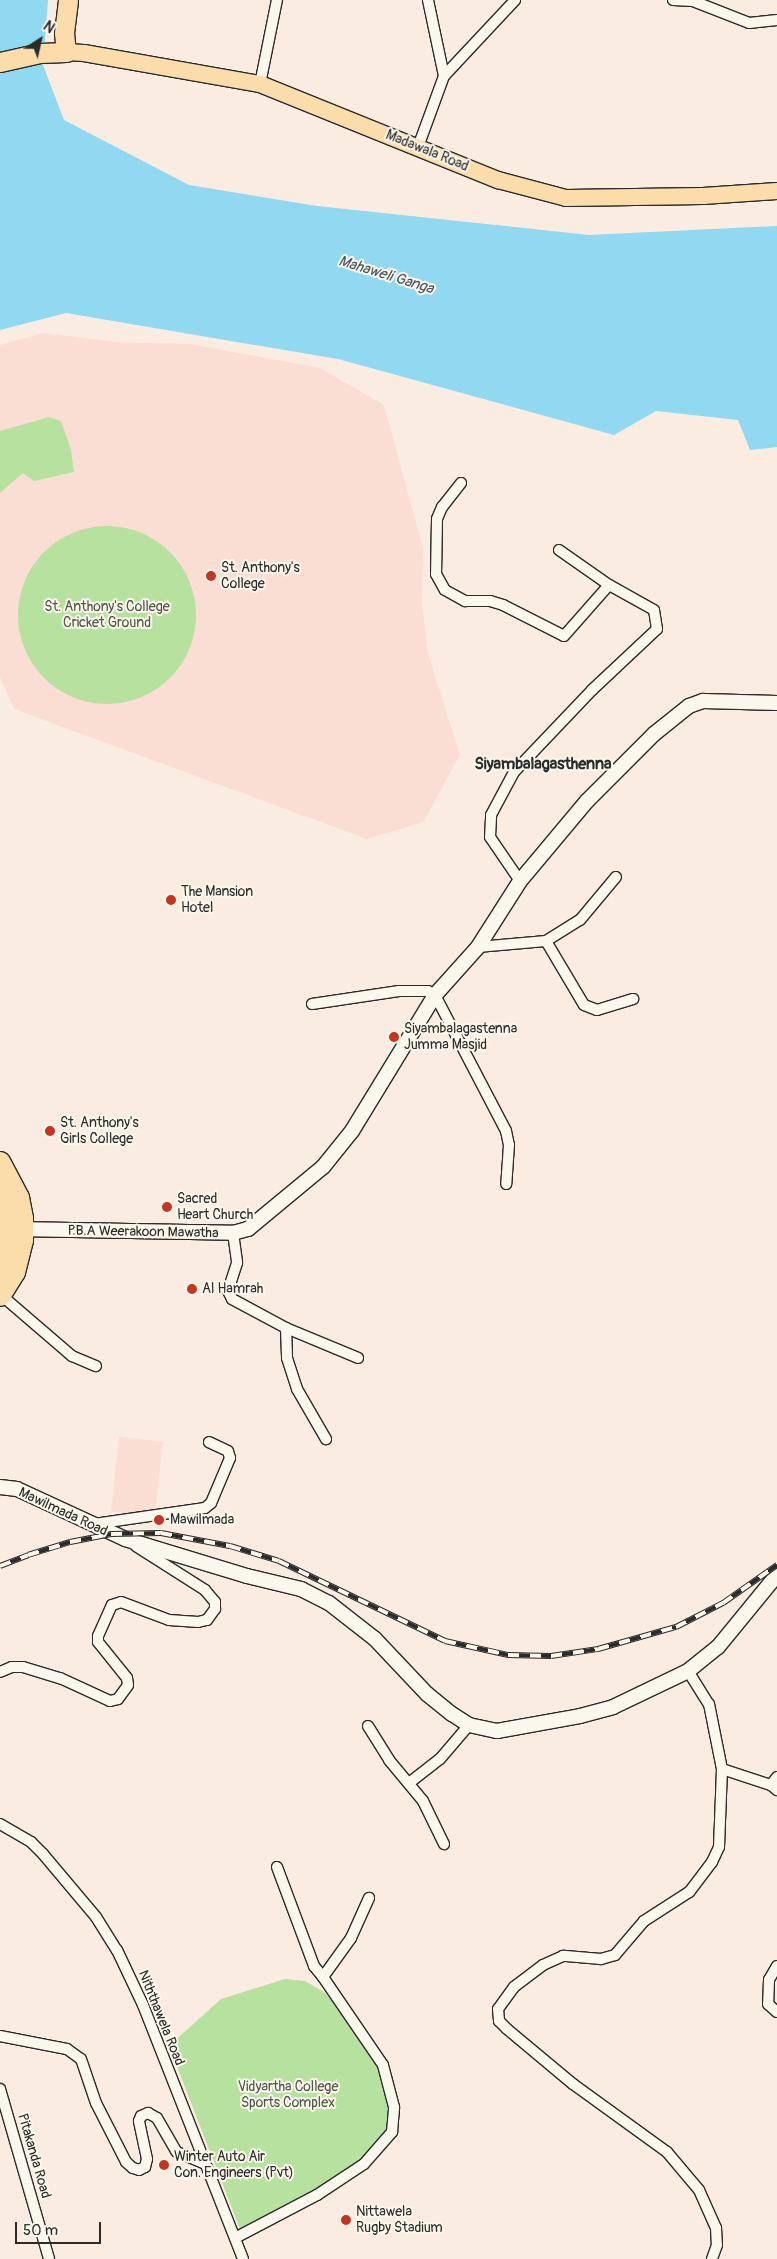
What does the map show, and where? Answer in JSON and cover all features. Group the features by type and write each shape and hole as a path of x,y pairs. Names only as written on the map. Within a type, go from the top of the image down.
{"highway":[{"path":"57,36 68,0"},
{"path":"0,51 57,36"},
{"path":"57,36 75,53"},
{"name":"Madawala Road","path":"0,62 40,53 75,53"},
{"path":"0,1161 19,1197 16,1229 18,1266 0,1296"},
{"path":"0,1190 16,1229"},
{"path":"0,1270 16,1229"}],"main road":[{"name":"Madawala Road","path":"75,53 260,84 498,180 566,198 703,196 777,191"}],"street":[{"path":"260,84 278,0"},
{"path":"428,0 444,76"},
{"path":"418,147 444,76 515,0"},
{"path":"673,0 694,1 749,23 777,20"},
{"path":"460,483 442,507 437,519 436,574 445,590 465,601 490,601 503,605 564,636 609,585"},
{"path":"520,881 490,837 491,815 514,772 592,690 656,629 654,610 609,585 559,550"},
{"name":"P.B.A Weerakoon Mawatha","path":"16,1229 233,1234 248,1229 323,1168 352,1131 435,995 478,947 520,881 587,801 654,734 689,706 703,701 777,703"},
{"path":"478,947 546,941 580,920 616,876"},
{"path":"546,941 584,1006 597,1010 633,999"},
{"path":"312,1004 399,991 428,991 435,995 506,1131 509,1145 506,1184"},
{"path":"233,1234 238,1263 228,1291 232,1299 286,1328 358,1358"},
{"path":"0,1296 72,1356 96,1366"},
{"path":"286,1328 287,1358 297,1389 326,1438"},
{"path":"92,1525 205,1508 211,1503 230,1458 228,1451 209,1442"},
{"name":"Mawilmada Road","path":"0,1487 17,1489 126,1539 247,1576 301,1589 329,1604 375,1639 427,1694 469,1725"},
{"path":"0,1672 12,1667 23,1668 60,1678 110,1702 118,1699 128,1685 127,1678 98,1642 98,1636 112,1605 121,1602 169,1620 198,1622 207,1620 215,1609 215,1602 205,1590 126,1539"},
{"path":"409,1783 440,1759 469,1725 497,1731 580,1716 613,1707 688,1671 718,1647 777,1575"},
{"path":"688,1671 709,1704 722,1769 719,1847 712,1862 689,1892 644,1921 615,1955 601,1959 563,1956 542,1965 514,1987 498,2009 499,2021 507,2029 573,2084 667,2152 699,2190 716,2228 717,2245 712,2259"},
{"path":"368,1726 389,1760 423,1801 444,1844"},
{"path":"722,1769 775,1784"},
{"name":"Niththawela Road","path":"0,1824 30,1842 44,1854 108,1934 143,2006 243,2259"},
{"path":"235,2238 317,2195 364,2164 392,2132 394,2107 383,2065 314,1966 276,1867"},
{"path":"323,1977 351,1938 369,1898"},
{"path":"777,1966 769,1980 768,2004 777,2012"},
{"path":"0,2036 68,2050 81,2059 96,2103 126,2162 133,2168 139,2170 145,2167 147,2159 139,2121 141,2116 148,2113 157,2118 181,2155 205,2164"},
{"name":"Pitakanda Road","path":"0,2089 49,2259"},
{"path":"0,2109 12,2132"}],"shaded area":[{"name":"St. Anthony's College","path":"43,333 116,342 190,344 320,368 384,405 423,548 422,604 428,654 460,755 423,822 367,839 14,709 0,677 0,345"},
{"path":"119,1437 163,1442 155,1516 111,1512"}],"green space":[{"path":"49,417 61,421 71,450 74,472 34,481 23,473 0,493 0,431"},
{"name":"St. Anthony's College Cricket Ground","path":"98,526 116,526 133,529 149,536 164,546 176,558 186,573 193,589 196,615 195,632 190,649 176,672 164,684 149,694 133,701 116,704 98,704 81,701 65,694 50,684 38,672 28,657 21,641 18,624 18,606 21,589 28,573 38,558 50,546 65,536 81,529"},
{"name":"Vidyartha College Sports Complex","path":"285,1979 305,1981 324,1992 364,2039 383,2079 388,2103 388,2133 353,2168 240,2229 169,2046 221,1999"}],"water":[{"name":"Mahaweli Ganga","path":"0,0 48,0 43,65 64,120 189,185 317,206 589,235 777,226 777,447 750,450 738,420 656,411 614,435 338,359 66,313 0,330"}],"railway":[{"path":"0,1566 70,1542 111,1534 161,1533 230,1546 279,1561 445,1641 508,1655 551,1656 598,1649 676,1627 723,1603 777,1565"}],"place":[{"name":"St. Anthony's College","path":"211,576"},
{"name":"The Mansion Hotel","path":"171,900"},
{"name":"Siyambalagastenna Jumma Masjid","path":"394,1037"},
{"name":"St. Anthony's Girls College","path":"50,1131"},
{"name":"Sacred Heart Church","path":"167,1207"},
{"name":"Al Hamrah","path":"192,1289"},
{"name":"Mawilmada","path":"159,1520"},
{"name":"Winter Auto Air Con. Engineers (Pvt)","path":"164,2165"},
{"name":"Nittawela Rugby Stadium","path":"346,2220"}],"district":[{"name":"Siyambalagasthenna","path":"543,764"}]}
